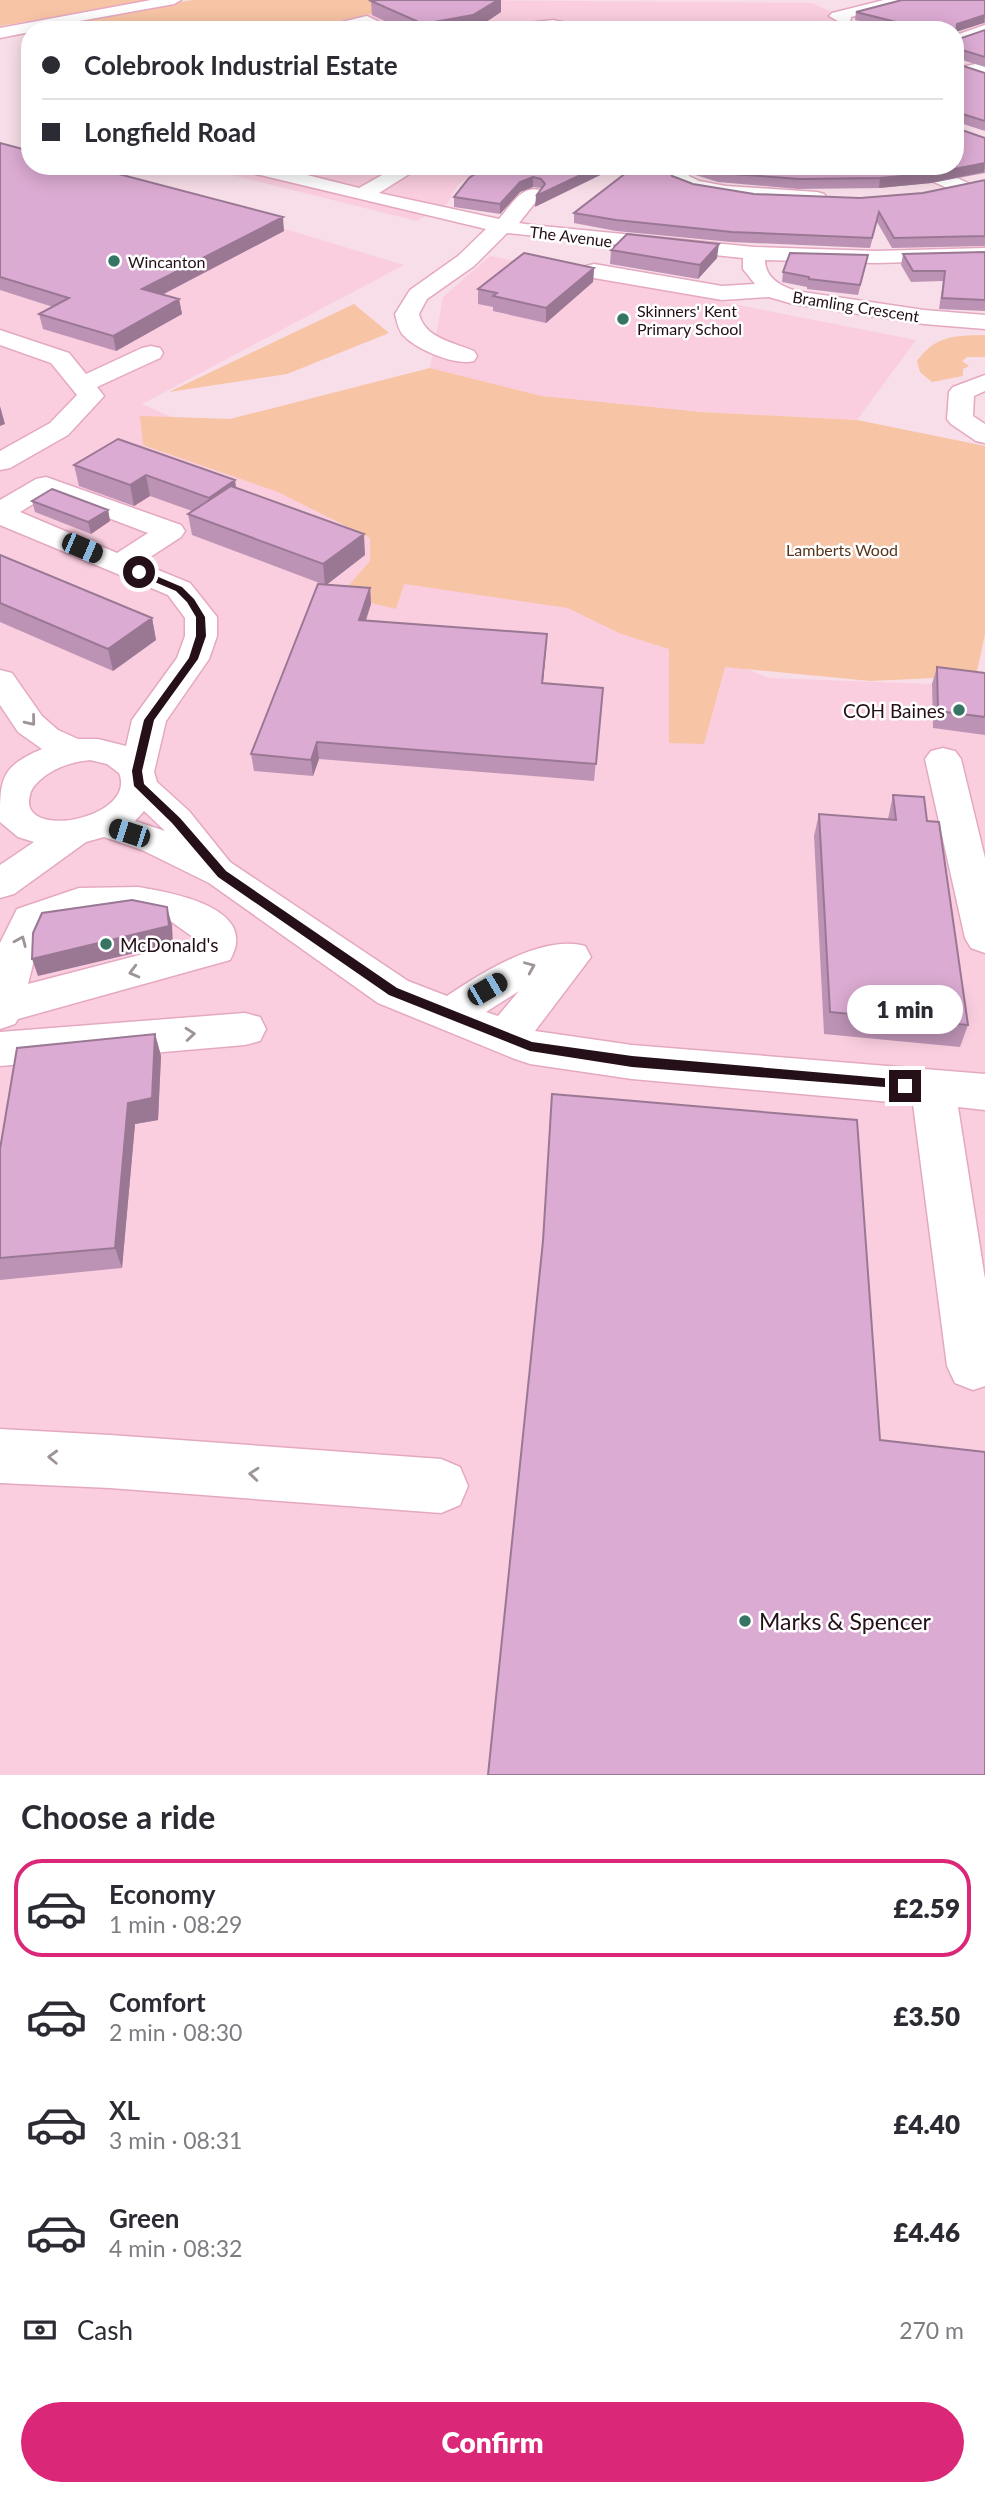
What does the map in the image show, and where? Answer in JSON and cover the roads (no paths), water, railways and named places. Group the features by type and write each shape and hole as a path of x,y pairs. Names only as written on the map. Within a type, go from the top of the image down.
{"street":[{"path":"76,21 174,0"},
{"path":"819,7 841,18 902,0"},
{"path":"524,12 548,21"},
{"path":"964,37 985,30"},
{"path":"0,33 21,32"},
{"path":"964,38 985,41"},
{"path":"974,69 985,58"},
{"name":"The Avenue","path":"281,175 502,228 754,253 876,257 985,254"},
{"path":"360,195 397,175"},
{"path":"677,175 682,180 702,187 842,199"},
{"path":"934,175 961,187"},
{"path":"930,194 985,181"},
{"path":"466,356 424,340 411,330 407,314 418,295 466,261 502,228 532,194"},
{"path":"682,247 694,223"},
{"name":"Bramling Crescent","path":"754,253 754,270 772,290 803,299 879,311 985,322"},
{"path":"594,271 722,293 772,290"},
{"path":"879,311 887,286"},
{"path":"0,337 60,358 86,390"},
{"path":"0,462 59,429 86,390 150,353"},
{"path":"985,382 962,392 960,419 985,435"},
{"path":"0,884 88,828 121,813 134,800 149,720 193,659 201,636 201,617 179,589 14,521 0,512 47,485 171,531 120,564"},
{"path":"0,680 30,724 46,738 81,749 120,755 131,762 138,778 222,874"},
{"path":"149,720 81,749 51,755 32,764 5,793 12,813 21,822 35,829 88,828 155,841 222,874 393,992 530,1046 632,1062 985,1093"},
{"path":"943,759 985,938"},
{"path":"138,901 179,908 218,933 216,950 1,1010 16,952 31,919 79,902 138,901"},
{"path":"451,1015 487,989 530,966 571,957 507,1035"},
{"path":"0,1049 245,1030"},
{"path":"933,1088 972,1366"},
{"path":"0,1456 106,1459 322,1479 441,1486"}],"place":[{"name":"Wincanton","path":"114,261"},
{"name":"Skinners' Kent Primary School","path":"623,319"},
{"name":"COH Baines","path":"959,710"},
{"name":"McDonald's","path":"106,944"},
{"name":"Marks & Spencer","path":"745,1621"}],"park label":[{"name":"Lamberts Wood","path":"842,549"}]}
